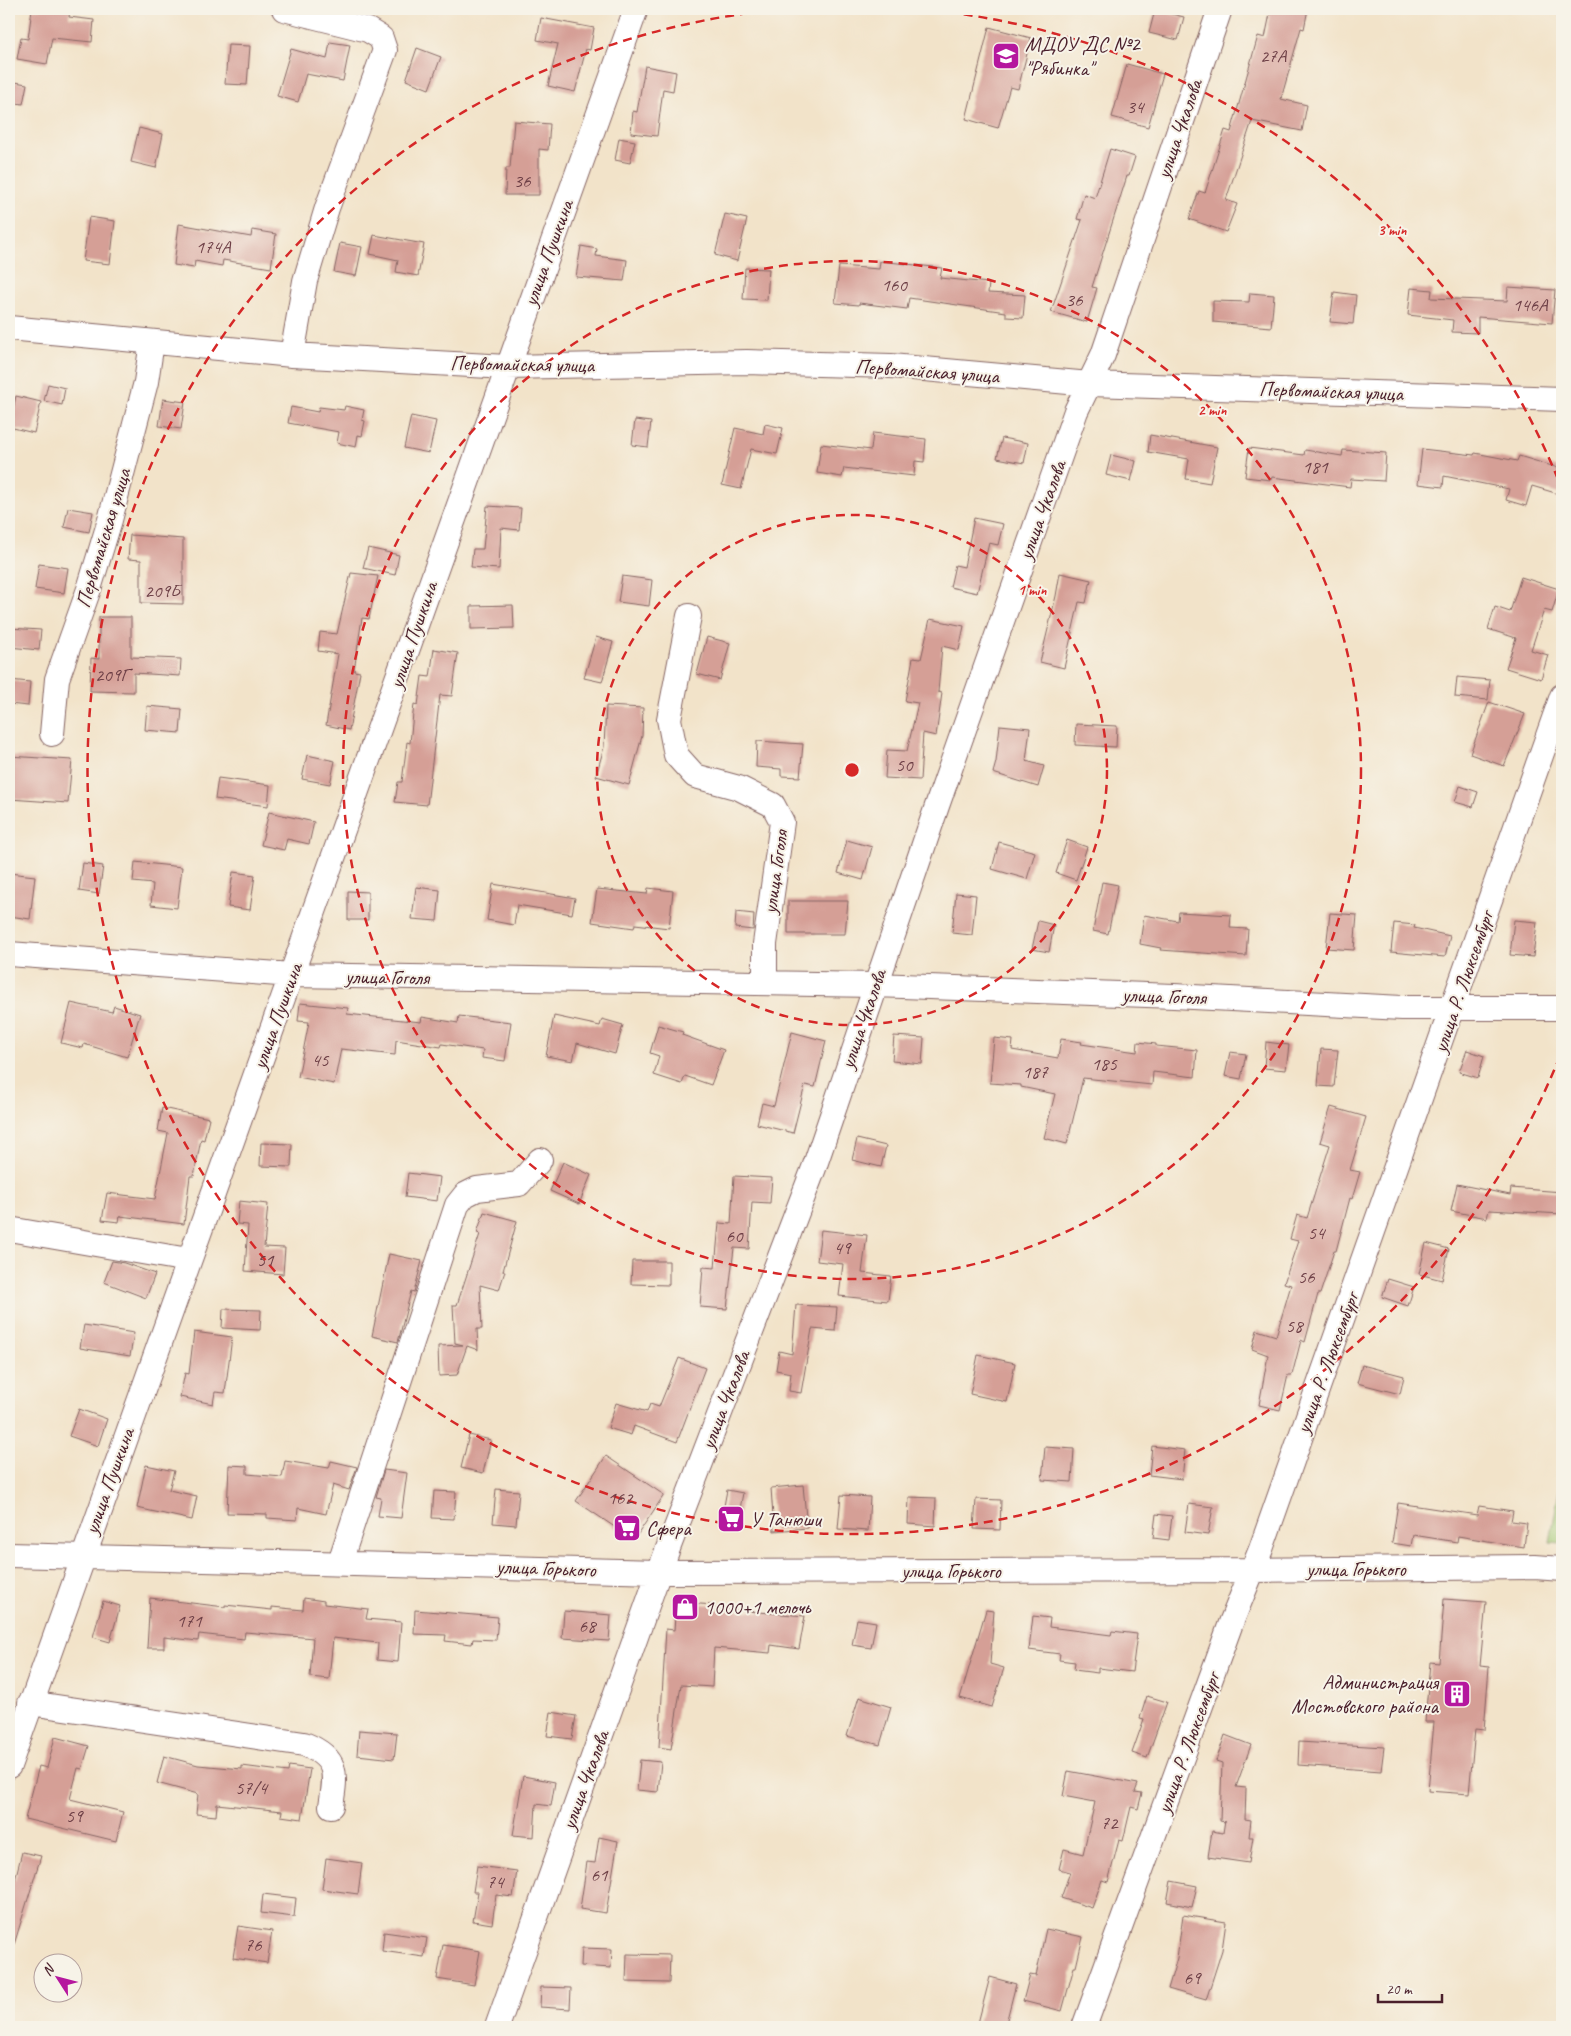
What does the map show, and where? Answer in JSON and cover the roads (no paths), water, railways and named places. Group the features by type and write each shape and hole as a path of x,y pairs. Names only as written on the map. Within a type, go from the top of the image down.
{"street":[{"path":"284,9 368,30 381,38 385,50 327,208 310,262 292,355"},
{"name":"улица Пушкина","path":"9,1766 188,1260 292,975 507,366 636,9"},
{"name":"улица Чкалова","path":"497,2027 659,1572 814,1168 874,985 1076,411 1103,354 1220,9"},
{"name":"Первомайская улица","path":"9,328 292,355 507,366 747,362 891,366 1090,384 1562,399"},
{"name":"Первомайская улица","path":"52,734 57,678 89,589 110,520 146,382 152,342"},
{"name":"улица Гоголя","path":"689,616 669,718 676,756 695,776 739,788 773,805 782,822 765,944 765,983"},
{"name":"улица Р. Люксембург","path":"1084,2027 1261,1549 1454,1007 1562,696"},
{"name":"улица Гоголя","path":"9,954 292,975 874,985 1174,996 1402,1008 1562,1008"},
{"path":"340,1562 457,1205 465,1195 477,1189 519,1184 540,1160"},
{"path":"9,1229 188,1260"},
{"name":"улица Горького","path":"9,1555 340,1562 659,1572 1535,1567 1562,1569"},
{"path":"30,1703 304,1744 320,1750 330,1763 335,1776 332,1806"}],"place":[{"name":"МДОУ ДС №2 \"Рябинка\"","path":"1006,56"},
{"name":"У Танюши","path":"731,1519"},
{"name":"Сфера","path":"627,1528"},
{"name":"1000+1 мелочь","path":"685,1607"},
{"name":"Администрация Мостовского района","path":"1457,1694"}]}
